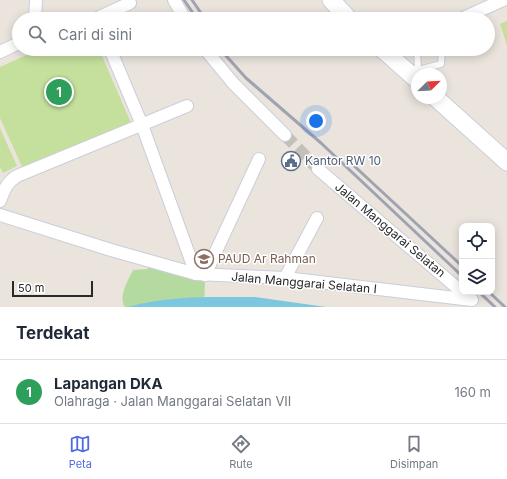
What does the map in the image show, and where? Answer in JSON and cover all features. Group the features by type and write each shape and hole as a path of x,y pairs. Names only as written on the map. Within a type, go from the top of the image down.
{"street":[{"path":"35,12 36,0"},
{"path":"174,0 181,12"},
{"path":"331,0 342,12"},
{"path":"476,12 502,0"},
{"path":"111,12 130,3"},
{"path":"0,52 12,46"},
{"path":"113,56 142,125 200,274"},
{"path":"211,56 233,82 285,136"},
{"path":"395,56 411,71"},
{"path":"443,104 507,162"},
{"path":"0,200 4,188 9,181 17,176 187,106"},
{"path":"200,274 259,159"},
{"name":"Jalan Manggarai Selatan","path":"318,170 459,289"},
{"name":"Jalan Manggarai Selatan I","path":"0,215 111,250 200,274 285,278 476,304"},
{"path":"285,278 317,218"},
{"name":"Jalan Manggarai Selatan","path":"466,295 476,304"}],"lane":[{"path":"416,68 417,56"},
{"path":"433,68 442,64 442,56"}],"green space":[{"path":"507,21 507,45 500,24"},
{"path":"24,56 102,56 131,123 24,171 0,118 0,67"},
{"path":"0,128 17,166 3,173 0,167"},
{"path":"154,266 205,282 204,307 125,307 123,303 123,294 126,283 133,270 147,269"}],"water":[{"path":"207,297 255,297 326,307 128,307 159,300"}],"tunnel":[{"path":"285,135 318,169"}],"railway":[{"path":"184,0 192,12"},
{"path":"192,0 200,12"},
{"path":"226,56 246,78 321,143 459,273"},
{"path":"351,163 459,263"},
{"path":"482,295 495,307"},
{"path":"492,295 505,307"}],"place":[{"name":"Lapangan DKA","path":"59,92"},
{"name":"Kantor RW 10","path":"291,161"},
{"name":"PAUD Ar Rahman","path":"204,259"}]}
